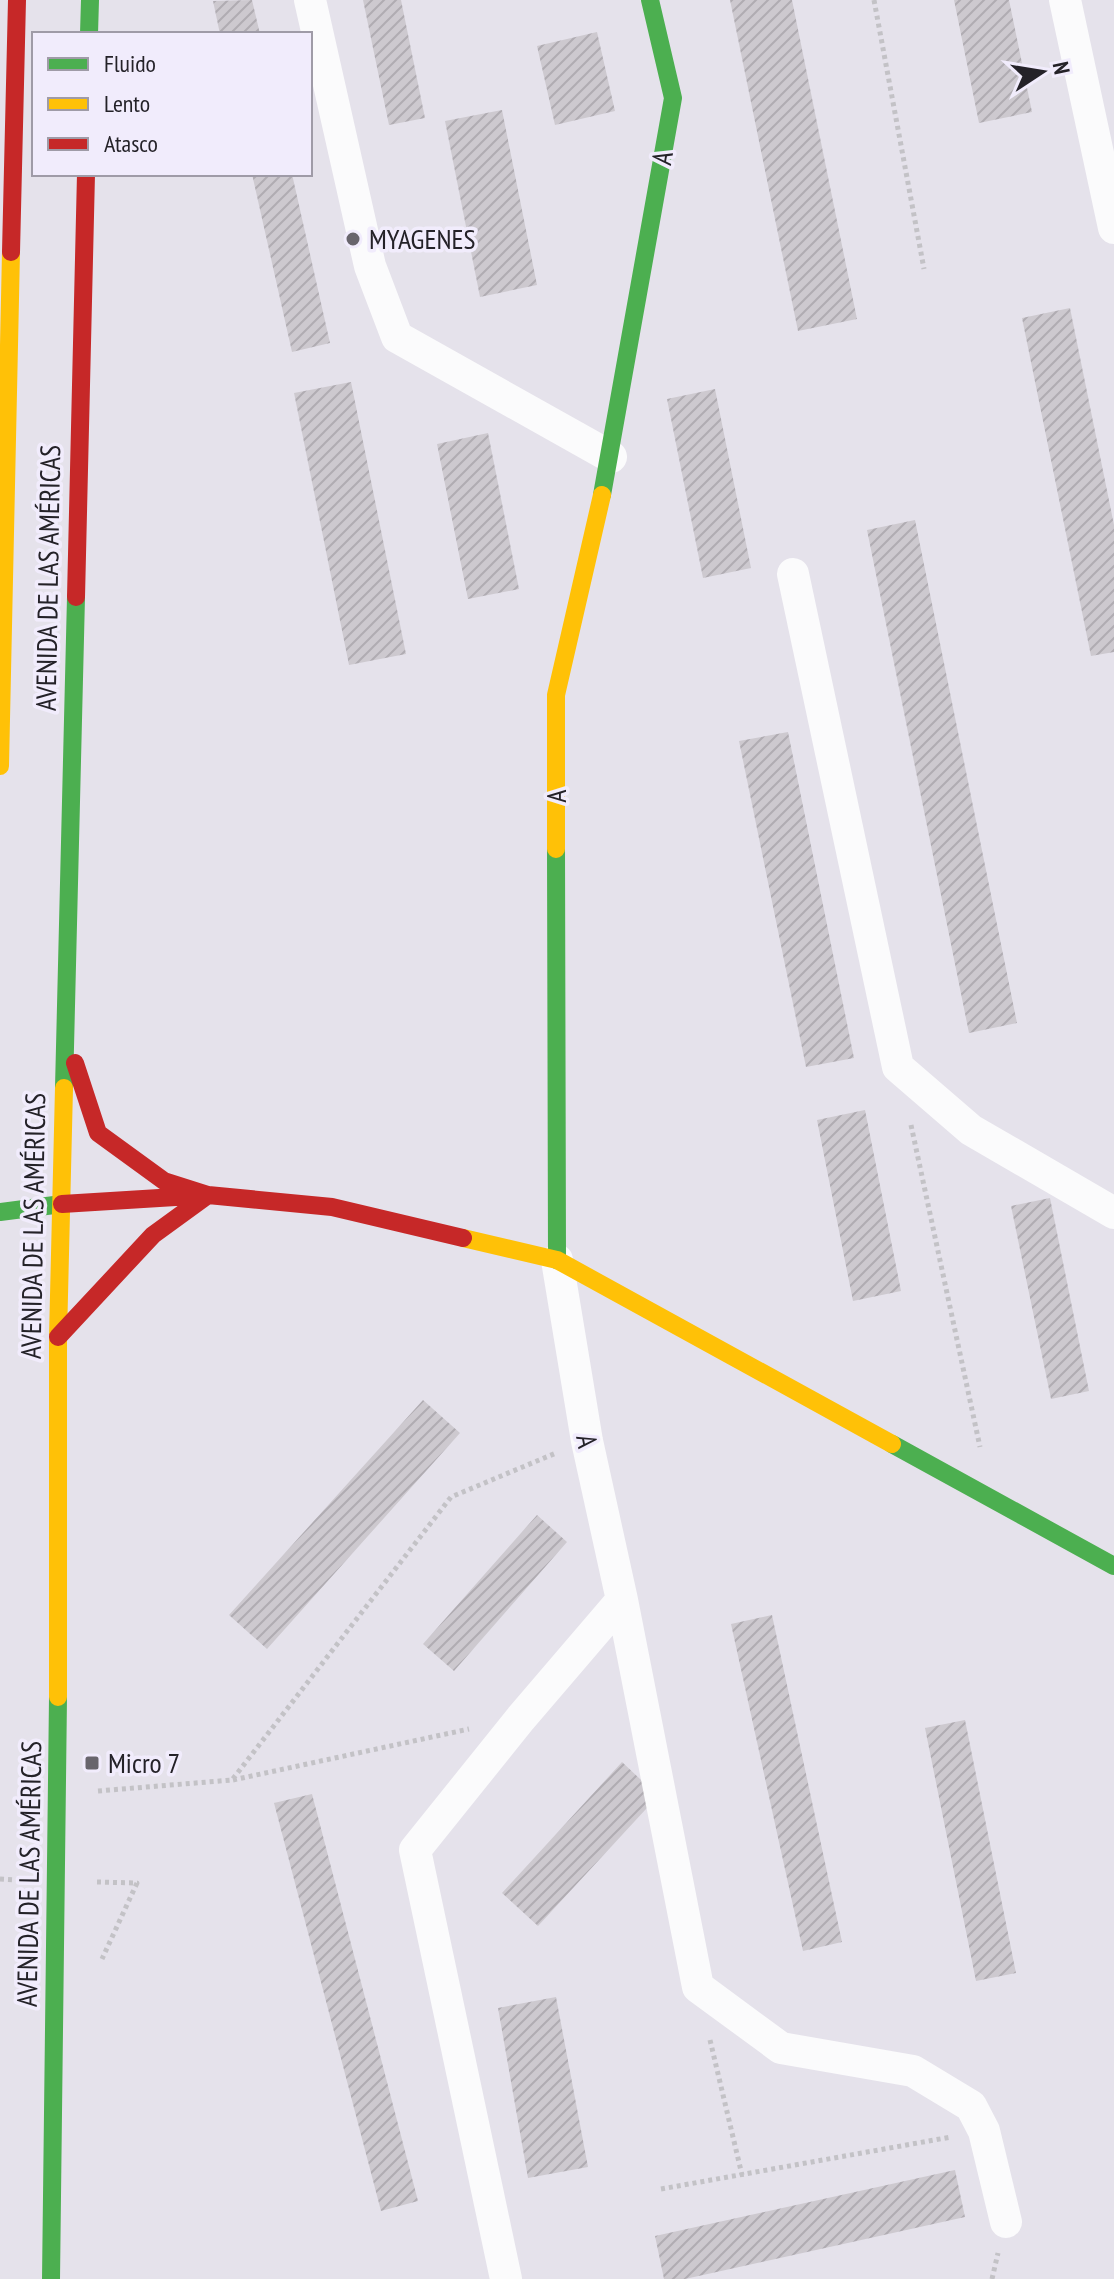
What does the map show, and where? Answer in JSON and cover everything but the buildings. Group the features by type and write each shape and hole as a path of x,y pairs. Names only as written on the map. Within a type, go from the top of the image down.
{"main road":[{"name":"AVENIDA DE LAS AMÉRICAS","path":"0,766 17,0"},
{"path":"89,32 90,0"},
{"name":"A","path":"557,1260 556,695 611,457 673,98 650,0"},
{"name":"AVENIDA DE LAS AMÉRICAS","path":"51,2279 58,1795 58,1337 86,176"},
{"path":"65,1035 98,1133 164,1181 208,1195"},
{"path":"58,1337 153,1235 208,1195"},
{"path":"0,1212 62,1204 208,1195 332,1207 557,1260 1114,1566"}],"street":[{"path":"310,0 370,266 397,337 611,457"},
{"path":"1065,0 1114,228"},
{"path":"793,574 898,1067 971,1130 1114,1213"},
{"name":"A","path":"557,1260 587,1441 622,1600 698,1987"},
{"path":"506,2279 415,1850 521,1718 622,1600"},
{"path":"698,1987 781,2048 913,2071 971,2106 984,2131 1006,2222"}],"path":[{"path":"874,0 924,269"},
{"path":"898,1067 991,1499"},
{"path":"232,1780 451,1497 587,1441"},
{"path":"58,1795 232,1780 521,1718"},
{"path":"102,1959 137,1883"},
{"path":"698,1987 742,2175"},
{"path":"661,2189 984,2131"}],"traffic: fast":[{"path":"89,32 90,0"},
{"path":"602,495 673,98 650,0"},
{"path":"64,1088 76,597"},
{"path":"556,849 557,1260"},
{"path":"0,1212 62,1204"},
{"path":"892,1444 1114,1566"},
{"path":"51,2279 58,1697"}],"traffic: slow":[{"path":"0,766 11,252"},
{"path":"556,849 556,695 602,495"},
{"path":"58,1697 58,1337 64,1088"},
{"path":"463,1238 557,1260 892,1444"}],"traffic: jam":[{"path":"11,252 17,0"},
{"path":"76,597 86,176"},
{"path":"75,1063 98,1133 164,1181 208,1195"},
{"path":"62,1204 208,1195 332,1207 463,1238"},
{"path":"58,1337 153,1235 208,1195"}],"place":[{"name":"MYAGENES","path":"353,239"},
{"name":"Micro 7","path":"92,1763"}]}
